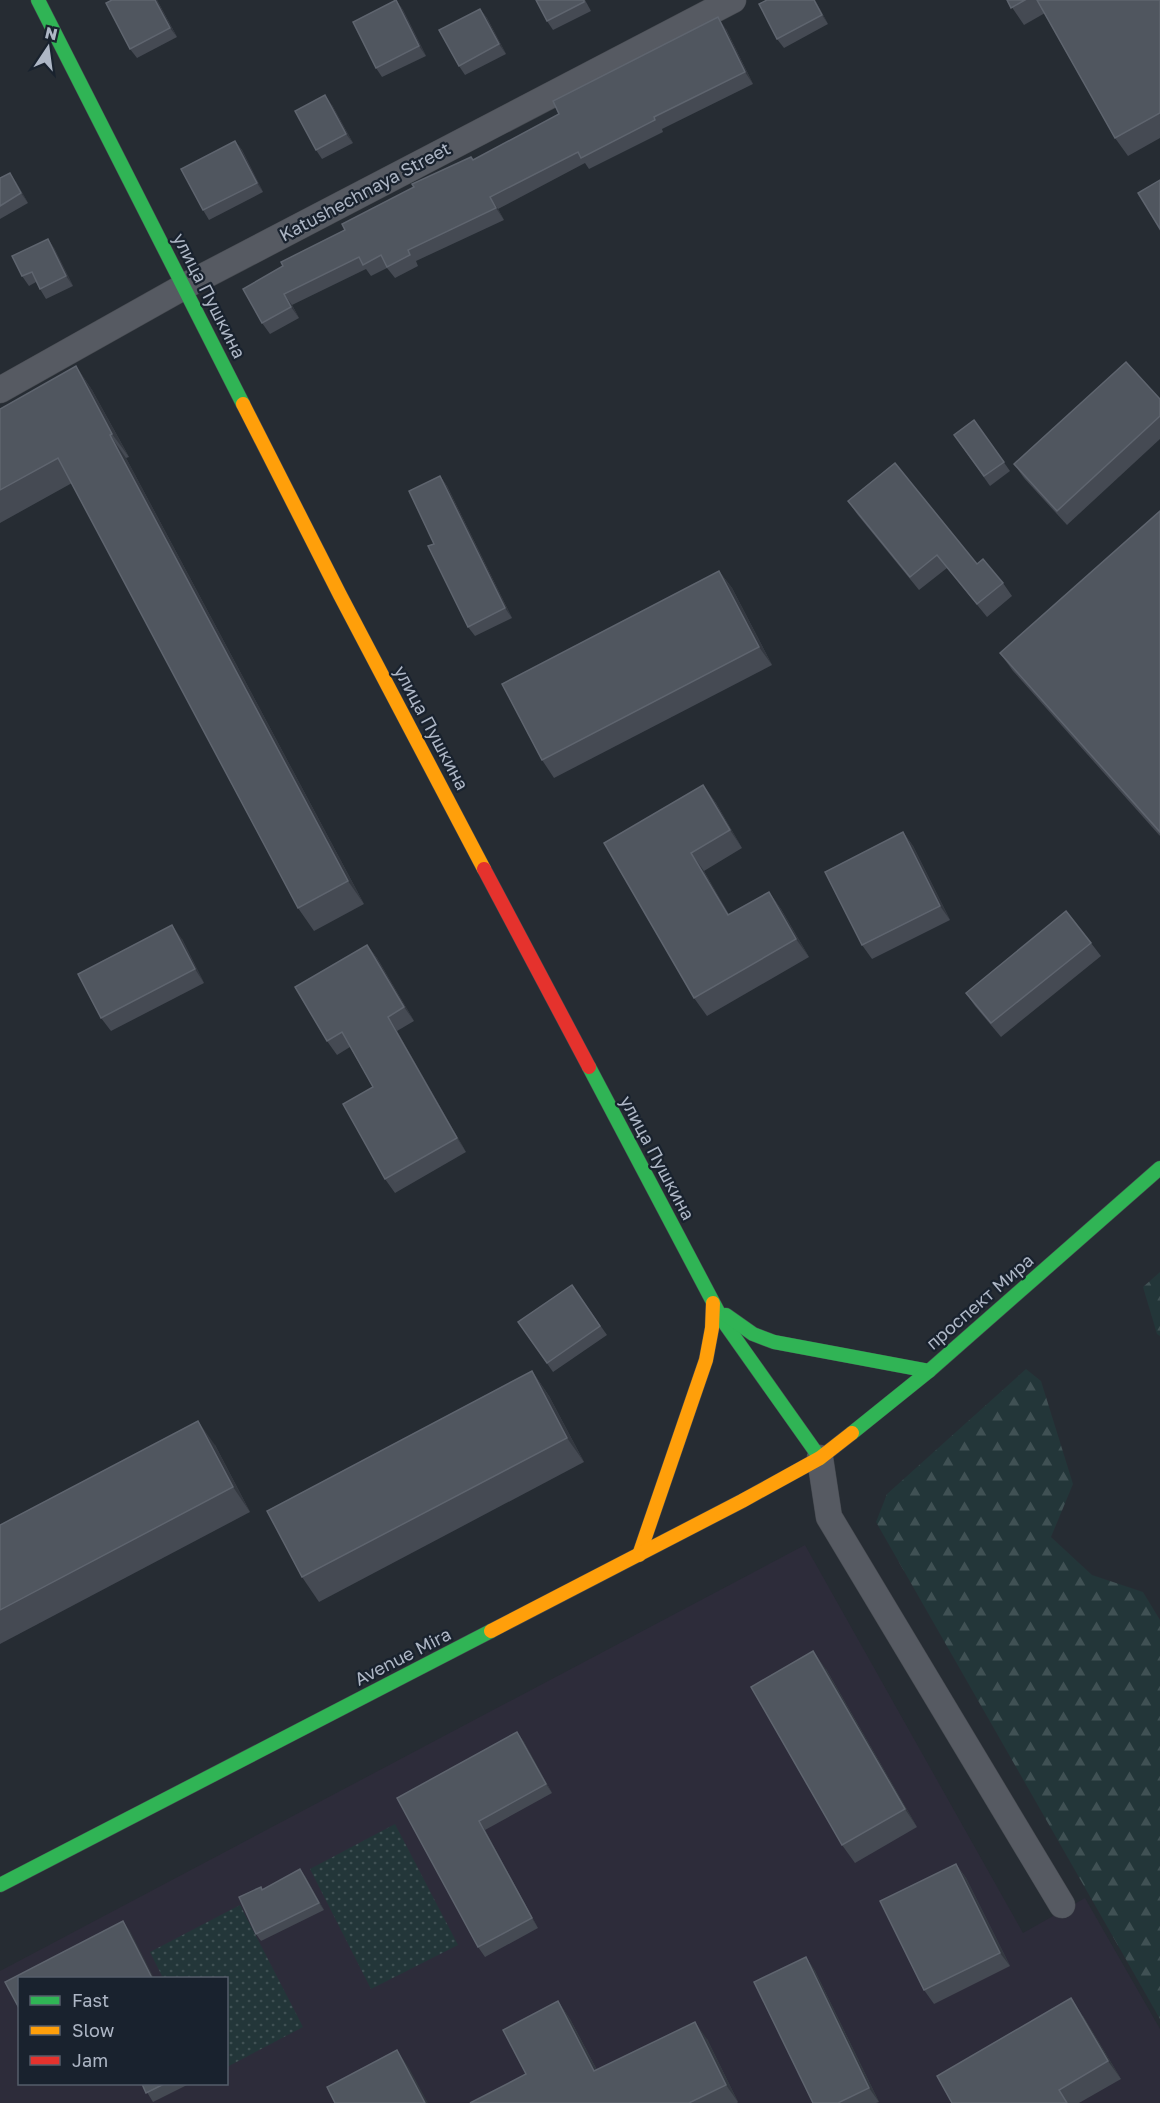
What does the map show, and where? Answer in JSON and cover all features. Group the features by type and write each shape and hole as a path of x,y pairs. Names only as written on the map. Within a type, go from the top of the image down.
{"street":[{"name":"улица Пушкина","path":"38,0 340,594 713,1303 723,1321 820,1458"},
{"name":"Katushechnaya Street","path":"0,390 184,286 733,0"},
{"name":"проспект Мира","path":"820,1458 928,1371 1160,1168"},
{"path":"713,1303 753,1334 774,1342 928,1371"},
{"path":"639,1554 706,1360 712,1328 713,1303"},
{"path":"820,1458 829,1517 1062,1905"},
{"name":"Avenue Mira","path":"0,1885 742,1501 820,1458"}],"shaded area":[{"path":"805,1545 1023,1933 1085,1898 1160,2029 1160,2103 0,2103 0,1971"}],"green space":[{"path":"1160,1272 1160,1336 1157,1334 1143,1287"},
{"path":"1026,1369 1041,1381 1073,1484 1051,1537 1092,1575 1143,1592 1160,1620 1160,2019 876,1522 887,1494"},
{"path":"395,1824 458,1945 371,1989 310,1869"},
{"path":"240,1905 303,2027 228,2066 228,1977 162,1977 150,1952"}],"building":[{"path":"112,0 155,0 170,28 130,49 106,3"},
{"path":"396,0 419,46 376,68 353,22"},
{"path":"536,0 584,0 584,2 547,21"},
{"path":"767,0 814,0 822,15 777,39 759,4"},
{"path":"1007,0 1025,0 1011,8"},
{"path":"1037,0 1160,0 1160,113 1115,138"},
{"path":"480,9 499,44 459,66 439,30"},
{"path":"718,17 745,72 654,117 655,120 581,158 578,152 490,197 496,208 408,250 410,255 387,267 381,255 363,265 359,257 284,294 291,307 262,323 243,289 283,266 281,262 345,230 342,224 414,187 412,184 471,157 473,160 559,114 553,101"},
{"path":"325,95 346,134 316,150 295,111"},
{"path":"235,141 257,183 203,210 181,169"},
{"path":"10,173 21,193 0,206 0,178"},
{"path":"1160,180 1160,229 1138,193"},
{"path":"48,239 66,276 40,289 32,272 22,276 12,256"},
{"path":"1126,362 1160,399 1160,416 1057,511 1014,464"},
{"path":"76,366 112,434 110,435 348,881 298,908 58,458 0,490 0,409"},
{"path":"974,420 1004,462 984,476 954,435"},
{"path":"895,463 977,564 983,559 1003,583 977,604 937,555 910,577 848,501"},
{"path":"440,476 505,608 468,627 428,546 434,544 409,491"},
{"path":"1160,511 1160,832 1000,653"},
{"path":"719,571 759,647 542,760 502,684"},
{"path":"703,785 730,830 691,853 728,915 769,892 796,939 694,998 604,843"},
{"path":"903,832 940,906 862,945 825,872"},
{"path":"1066,911 1091,943 991,1023 966,993"},
{"path":"172,925 195,969 101,1018 78,974"},
{"path":"367,945 404,1007 388,1017 457,1138 385,1179 343,1104 373,1087 342,1032 327,1041 295,987"},
{"path":"572,1285 600,1326 547,1363 518,1322"},
{"path":"532,1371 567,1438 302,1577 267,1511"},
{"path":"198,1421 233,1487 0,1610 0,1525"},
{"path":"813,1651 905,1809 842,1845 751,1687"},
{"path":"517,1732 546,1784 479,1821 532,1918 478,1947 397,1798"},
{"path":"956,1864 1000,1953 924,1990 880,1901"},
{"path":"300,1869 319,1903 256,1934 239,1897 261,1887 262,1890"},
{"path":"123,1921 151,1977 18,1977 18,2006 5,1982"},
{"path":"806,1957 869,2088 838,2103 813,2103 754,1982"},
{"path":"1071,1998 1108,2061 1059,2090 1067,2103 952,2103 937,2076"},
{"path":"558,2001 594,2071 695,2022 726,2085 689,2103 470,2103 526,2074 503,2030"},
{"path":"397,2050 425,2103 335,2103 327,2087"},
{"path":"142,2085 162,2085 146,2093"}],"traffic: fast":[{"path":"38,0 243,404"},
{"path":"589,1067 723,1321 820,1458"},
{"path":"852,1433 929,1371 1160,1168"},
{"path":"726,1315 753,1334 774,1342 929,1371"},
{"path":"0,1885 491,1631"}],"traffic: slow":[{"path":"243,404 484,869"},
{"path":"639,1555 706,1360 712,1328 713,1303"},
{"path":"491,1631 742,1501 820,1458 852,1433"}],"traffic: jam":[{"path":"484,869 589,1067"}]}
